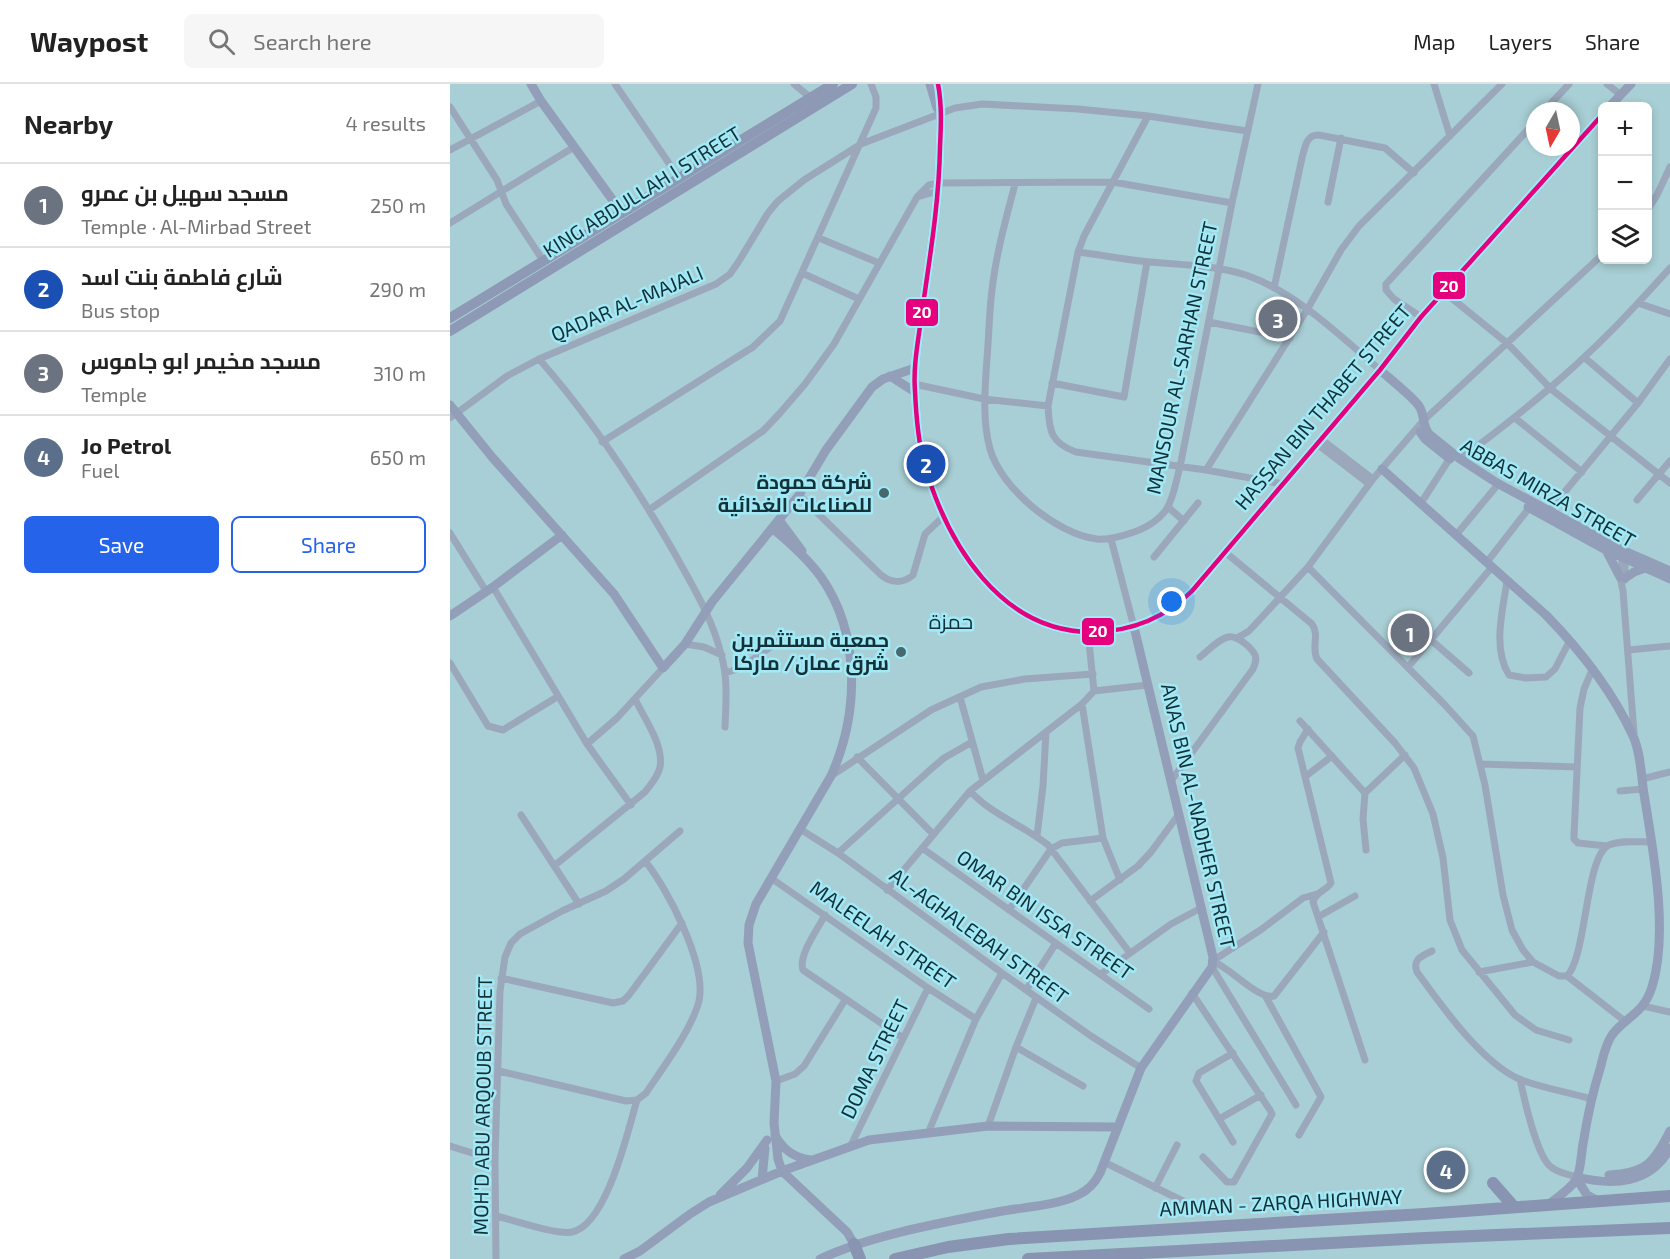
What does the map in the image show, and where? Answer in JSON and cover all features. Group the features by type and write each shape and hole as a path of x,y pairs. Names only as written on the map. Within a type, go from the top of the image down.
{"highway":[{"path":"1493,1183 1515,1207"},
{"name":"AMMAN - ZARQA HIGHWAY","path":"895,1259 948,1247 1009,1239 1670,1196"},
{"path":"1035,1259 1425,1238 1670,1228"},
{"path":"854,1244 860,1259"}],"main road":[{"name":"KING ABDULLAH I STREET","path":"450,318 833,84"},
{"name":"KING ABDULLAH I STREET","path":"450,331 852,84"}],"street":[{"path":"531,84 622,213"},
{"path":"615,84 679,178"},
{"path":"795,84 811,98"},
{"path":"602,442 753,347 780,321 877,105 871,84"},
{"path":"930,84 940,115"},
{"path":"938,84 940,115"},
{"name":"MANSOUR AL-SARHAN STREET","path":"1015,184 992,291 984,399 991,453 1001,472 1022,497 1055,524 1072,532 1100,539 1112,539 1147,526 1161,516 1168,507 1180,467 1258,84"},
{"path":"1434,84 1450,136"},
{"path":"1206,470 1290,338 1346,241 1502,84"},
{"path":"1552,102 1569,84"},
{"path":"1607,84 1621,95"},
{"path":"1614,102 1631,84"},
{"path":"450,150 541,101"},
{"name":"QADAR AL-MAJALI","path":"452,412 538,359 716,284 730,274 778,201 804,180 861,144 965,105 1078,109 1148,116 1247,131"},
{"path":"450,107 496,180 506,204 544,262"},
{"name":"HASSAN BIN THABET STREET","path":"940,115 939,187 915,368 914,388 922,456 942,517 956,543 984,579 1013,607 1028,617 1057,628 1088,632 1134,627 1165,613 1185,599 1380,370 1421,317 1598,119"},
{"path":"1148,116 1078,252 1048,406 1051,432 1055,439 1067,449 1076,452 1206,470 1283,484"},
{"path":"1421,317 1394,299 1386,290 1386,284 1526,132"},
{"path":"1274,288 1307,141 1314,135 1341,138 1385,148 1414,172"},
{"path":"1328,202 1341,138"},
{"path":"450,223 574,147"},
{"path":"1652,202 1670,167"},
{"path":"649,510 763,431 805,384 834,344 916,197 939,187 1113,182 1232,203"},
{"path":"819,238 879,263"},
{"path":"1078,252 1147,262 1220,268 1248,276 1274,288 1307,310 1380,370 1413,401 1421,423"},
{"path":"1237,638 1249,631 1308,567 1371,482 1421,423 1598,259"},
{"path":"1052,383 1124,397 1147,262"},
{"path":"1420,503 1454,457 1515,418 1551,389 1585,358 1670,268"},
{"path":"802,273 859,299"},
{"path":"1444,292 1507,343 1551,389 1670,483"},
{"path":"1638,303 1670,314"},
{"path":"1209,321 1290,338"},
{"path":"1585,358 1638,403"},
{"path":"538,359 559,381 649,510 706,611 722,655 725,674 724,727"},
{"path":"1549,511 1638,403 1670,359"},
{"path":"586,744 617,718 685,644 719,592 799,495 826,450 872,387 890,376 915,368"},
{"path":"890,376 914,388 1048,406"},
{"path":"452,412 614,594 663,668"},
{"path":"1515,418 1582,472"},
{"name":"ABBAS MIRZA STREET","path":"1421,423 1429,434 1454,457 1529,508 1606,550 1670,571"},
{"path":"1319,441 1371,482"},
{"path":"1637,500 1670,461"},
{"path":"1382,469 1490,564 1570,640 1593,668 1620,711 1634,739"},
{"path":"1456,535 1496,486"},
{"name":"ABBAS MIRZA STREET","path":"1496,486 1549,511 1645,568 1670,579"},
{"path":"799,495 881,575 891,581 904,581 913,576 925,534 942,517"},
{"path":"1154,557 1198,502"},
{"path":"1168,507 1184,521"},
{"path":"1408,667 1490,564 1529,508"},
{"path":"779,520 791,533 813,568"},
{"path":"762,1179 763,1160 774,1123 776,1081 748,943 752,915 831,776 839,758 851,693 850,649 836,603 821,576 772,528"},
{"path":"450,533 490,589 586,744 631,805"},
{"path":"450,616 562,535"},
{"name":"ANAS BIN AL-NADHER STREET","path":"820,1259 854,1244 996,1212 1071,1198 1092,1185 1104,1162 1141,1068 1213,963 1112,539"},
{"path":"1606,550 1623,578"},
{"path":"1225,552 1315,629 1317,659 1405,755 1414,768 1433,814 1443,858 1452,929 1462,950 1515,1015 1536,1030 1569,1040"},
{"path":"1598,1201 1582,1190 1580,1178 1591,1099 1606,1047 1615,1032 1643,1006 1653,986 1659,946 1657,893 1651,842 1634,739 1623,591 1624,555"},
{"path":"1308,567 1473,736 1481,764 1507,911 1516,939 1533,962 1559,976 1567,976 1626,1022"},
{"path":"1623,578 1645,568"},
{"path":"1507,581 1501,637 1502,658 1509,675 1546,677 1555,669 1570,640"},
{"path":"1246,646 1249,631"},
{"path":"1088,632 1094,691"},
{"path":"1171,781 1256,662 1255,655 1246,646 1237,638 1230,637 1200,657"},
{"path":"725,674 741,668 780,640"},
{"path":"1431,640 1469,673"},
{"path":"685,644 704,647 722,655"},
{"path":"1628,650 1670,646"},
{"path":"450,663 488,726 496,729 502,730 557,697"},
{"path":"1593,668 1582,699 1574,839 1582,844 1607,846 1651,842"},
{"path":"831,776 931,710 981,687 999,683 1093,674"},
{"path":"886,890 970,791 1082,704 1094,691 1148,685"},
{"path":"960,697 983,780"},
{"path":"554,866 631,805 656,777 661,760 654,738 635,699"},
{"path":"1082,704 1103,838 1120,880"},
{"path":"1300,721 1365,793"},
{"path":"1213,963 1303,898 1317,894 1328,888 1331,883 1299,745 1308,729"},
{"path":"1037,836 1046,732"},
{"path":"838,853 944,758 972,742"},
{"path":"1366,850 1363,819 1365,793 1405,755"},
{"path":"1306,776 1332,756"},
{"path":"857,758 933,834"},
{"path":"1481,764 1577,767"},
{"path":"1620,791 1670,772"},
{"path":"970,791 992,810 1037,836 1051,849 1130,953"},
{"path":"521,814 579,904"},
{"path":"1090,901 1148,856 1179,814"},
{"name":"AL-AGHALEBAH STREET","path":"800,828 838,853 1036,998 1141,1068"},
{"name":"MOH’D ABU ARQOUB STREET","path":"496,1259 495,1160 501,978 505,957 511,943 520,934 615,885 680,831"},
{"path":"1009,910 1051,849 1062,843 1103,838"},
{"path":"1567,976 1572,970 1595,867 1607,846"},
{"name":"OMAR BIN ISSA STREET","path":"922,848 1149,1009"},
{"path":"499,1071 626,1101 637,1100 646,1093 665,1065 697,1006 700,996 698,976 682,923 664,888 645,861"},
{"name":"MALEELAH STREET","path":"771,878 976,1019"},
{"path":"1317,894 1314,902 1318,917 1365,1060"},
{"path":"1318,917 1354,896"},
{"path":"1101,974 1177,920 1201,908"},
{"path":"825,915 802,956 801,966 806,973 903,1038"},
{"path":"501,978 609,1002 619,1002 629,995 682,923"},
{"path":"1266,997 1277,994 1324,932"},
{"path":"1026,990 1056,943"},
{"path":"1432,951 1417,959 1415,964 1417,972 1453,1020 1479,1048 1498,1065 1520,1079 1591,1099"},
{"path":"1479,972 1533,962"},
{"path":"1213,963 1223,966 1266,997 1321,1094 1321,1100 1299,1136"},
{"path":"1213,963 1296,1105"},
{"path":"928,1133 976,1019 1002,973"},
{"name":"DOMA STREET","path":"851,1145 928,988"},
{"path":"1192,993 1261,1095 1271,1116 1235,1181 1227,1182 1203,1157"},
{"path":"988,1126 1036,998"},
{"path":"776,1081 795,1074 804,1066 845,1000"},
{"path":"1643,1006 1670,1012"},
{"path":"1016,1047 1083,1086"},
{"path":"1233,1053 1199,1073 1196,1078 1196,1083 1233,1142"},
{"path":"1520,1079 1543,1158 1551,1167 1580,1178"},
{"path":"1219,1119 1261,1095"},
{"path":"496,1216 564,1232 573,1232 587,1225 597,1211 615,1173 637,1100"},
{"path":"624,1259 638,1255 690,1214 709,1203 782,1171 869,1140 988,1126 1117,1127"},
{"path":"1549,1204 1580,1178 1627,1173 1643,1168 1668,1149 1670,1131"},
{"path":"770,1137 794,1156 813,1160"},
{"path":"770,1137 782,1171 847,1232 854,1244"},
{"path":"709,1203 736,1181 770,1137"},
{"path":"1155,1188 1177,1145"},
{"path":"450,1146 495,1160"},
{"path":"1104,1162 1195,1207"}],"transit line":[{"name":"20","path":"938,84 941,123 938,190 915,373 915,400 924,463 947,523 963,552 982,578 1005,600 1031,617 1061,628 1094,632 1122,629 1147,621 1171,608 1192,591 1380,370 1421,317 1598,119"}],"place":[{"name":"مسجد مخيمر ابو جاموس","path":"1278,319"},
{"name":"شارع فاطمة بنت اسد","path":"926,464"},
{"name":"شركة حمودة للصناعات الغذائية","path":"884,493"},
{"name":"مسجد سهيل بن عمرو","path":"1410,633"},
{"name":"جمعية مستثمرين شرق عمان/ ماركا","path":"901,652"},
{"name":"Jo Petrol","path":"1446,1170"}],"district":[{"name":"حمزة","path":"951,622"}]}
